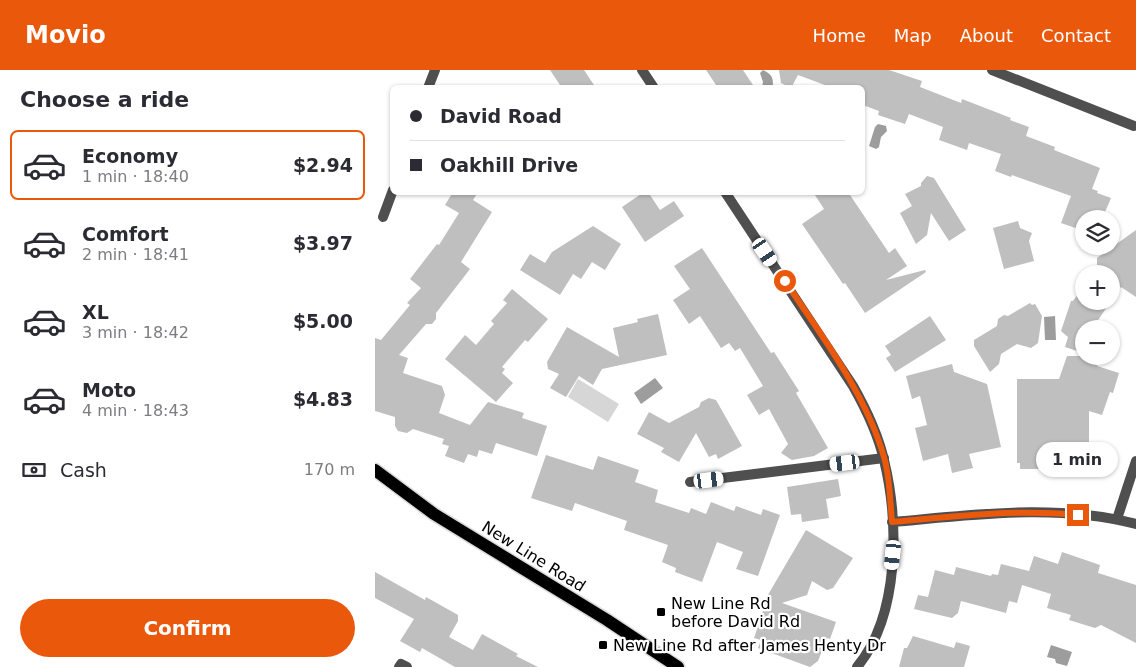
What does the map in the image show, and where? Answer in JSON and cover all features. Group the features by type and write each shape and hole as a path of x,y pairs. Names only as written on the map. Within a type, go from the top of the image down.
{"main road":[{"name":"New Line Road","path":"375,470 434,514 607,620 678,667"}],"street":[{"path":"429,85 435,70"},
{"path":"642,70 652,85"},
{"path":"992,70 1134,126"},
{"path":"383,218 391,195"},
{"path":"727,195 853,386 866,409 884,458 892,522 893,555 890,590 876,634 857,667"},
{"path":"690,482 884,458"},
{"path":"1117,519 1136,461"},
{"path":"892,522 1004,512 1059,513 1117,519 1136,524"},
{"path":"399,667 401,664 407,667"}],"shaded area":[{"path":"763,70 769,74 772,77 773,85 762,85 760,73"},
{"path":"878,124 886,126 887,131 881,137 879,147 876,149 869,146 875,127"},
{"path":"1055,316 1056,340 1045,340 1044,317"},
{"path":"655,378 663,388 641,404 634,393"},
{"path":"578,379 619,404 608,422 568,397"},
{"path":"1051,645 1072,652 1067,666 1056,663 1055,659 1047,657"}],"building":[{"path":"550,70 584,70 594,85 560,85"},
{"path":"706,70 743,70 753,85 716,85"},
{"path":"779,70 889,70 922,81 920,87 961,103 962,99 1011,118 1010,120 1029,127 1026,136 1055,147 1054,150 1100,168 1092,189 1111,198 1106,210 1075,210 1075,228 1061,223 1071,196 1012,175 1011,177 995,171 1001,154 969,143 967,150 939,140 943,127 909,114 905,124 878,115 879,111 865,106 865,85 825,85 798,75 793,85 781,83"},
{"path":"927,176 934,178 966,230 949,241 931,213 927,235 916,244 900,213 912,206 905,194 921,186 921,183"},
{"path":"451,195 476,195 473,200 492,212 461,262 470,269 436,313 436,319 432,324 426,324 399,355 408,358 403,373 442,386 445,395 439,413 470,425 488,402 524,413 522,418 547,426 537,456 496,443 492,454 479,450 477,457 468,454 464,463 445,456 449,446 442,444 444,439 413,429 407,433 398,431 395,426 395,417 375,411 375,338 381,340 410,305 407,303 421,288 410,279 437,244 439,245 459,213 445,205"},
{"path":"640,195 650,195 660,210 674,201 684,216 645,242 622,207"},
{"path":"815,195 850,195 889,253 895,248 907,266 886,280 925,270 926,272 865,313 802,224 824,209"},
{"path":"1018,221 1020,228 1032,233 1029,241 1034,261 1004,269 993,228"},
{"path":"593,226 621,244 605,270 592,262 581,279 573,274 560,295 520,270 530,254 545,263 552,252"},
{"path":"1136,230 1136,297 1121,287 1120,288 1120,265 1097,265 1097,258 1101,255 1120,255 1120,241"},
{"path":"702,248 771,353 774,352 799,391 796,393 828,448 814,456 792,460 781,453 788,444 769,409 759,415 747,395 763,386 740,348 735,351 729,343 721,348 700,316 689,324 673,300 690,289 674,266"},
{"path":"512,289 548,319 528,342 525,340 502,367 505,369 502,373 513,383 496,402 445,359 465,335 476,345 494,324 491,321 507,303 503,300"},
{"path":"1075,298 1075,310 1105,310 1098,320 1075,320 1075,350 1065,347 1068,337 1061,331 1071,301"},
{"path":"1030,303 1032,305 1035,304 1042,316 1038,343 1031,348 1017,344 1001,354 999,364 990,372 974,346 974,340 997,326 998,319 1004,315 1008,316"},
{"path":"658,314 667,355 602,369 593,385 579,376 566,397 550,388 559,374 548,369 547,362 567,327 619,357 613,328 638,322 637,319"},
{"path":"930,316 946,340 895,372 886,358 891,355 885,346"},
{"path":"1067,356 1075,356 1075,365 1097,365 1119,373 1113,393 1110,392 1102,415 1089,411 1089,461 1064,461 1064,472 1047,473 1046,469 1020,469 1020,463 1017,463 1017,379 1059,379"},
{"path":"952,364 954,372 987,384 1001,447 969,454 973,468 952,473 948,454 923,461 915,428 927,425 920,396 912,399 906,376"},
{"path":"709,398 716,400 742,446 718,459 716,454 709,457 696,433 679,462 661,452 664,448 637,434 649,412 669,423 699,407 701,402"},
{"path":"546,455 593,470 598,456 639,470 635,482 658,490 655,502 689,513 691,508 706,514 711,502 734,511 736,506 761,515 763,509 780,515 758,576 736,569 743,552 717,542 702,582 675,572 676,568 662,562 668,545 624,530 627,521 575,503 572,511 531,498"},
{"path":"838,479 841,496 826,499 829,518 802,522 801,514 791,515 787,487"},
{"path":"806,530 853,558 833,588 827,590 812,581 807,595 782,603 836,622 830,639 827,638 818,661 810,667 758,648 761,640 754,638 764,608 759,610"},
{"path":"1062,552 1100,565 1098,573 1136,585 1136,643 1101,625 1095,628 1069,620 1071,615 1047,608 1051,594 1022,585 1017,603 1009,601 1006,613 961,601 958,613 952,618 914,609 918,595 928,597 935,570 954,575 956,567 991,576 992,574 998,575 1001,564 1029,571 1034,556 1058,564"},
{"path":"375,572 425,600 426,597 458,615 458,621 449,637 473,650 482,634 518,654 516,656 538,667 455,667 422,648 420,652 400,641 414,619 375,598"},
{"path":"913,636 954,648 956,642 970,646 964,667 899,667 904,648 907,648"}],"place":[{"name":"New Line Rd before David Rd","path":"661,612"},
{"name":"New Line Rd after James Henty Dr","path":"603,645"}],"route":[{"path":"785,281 866,409 884,458 888,477 892,522 1004,512 1078,515"}]}
